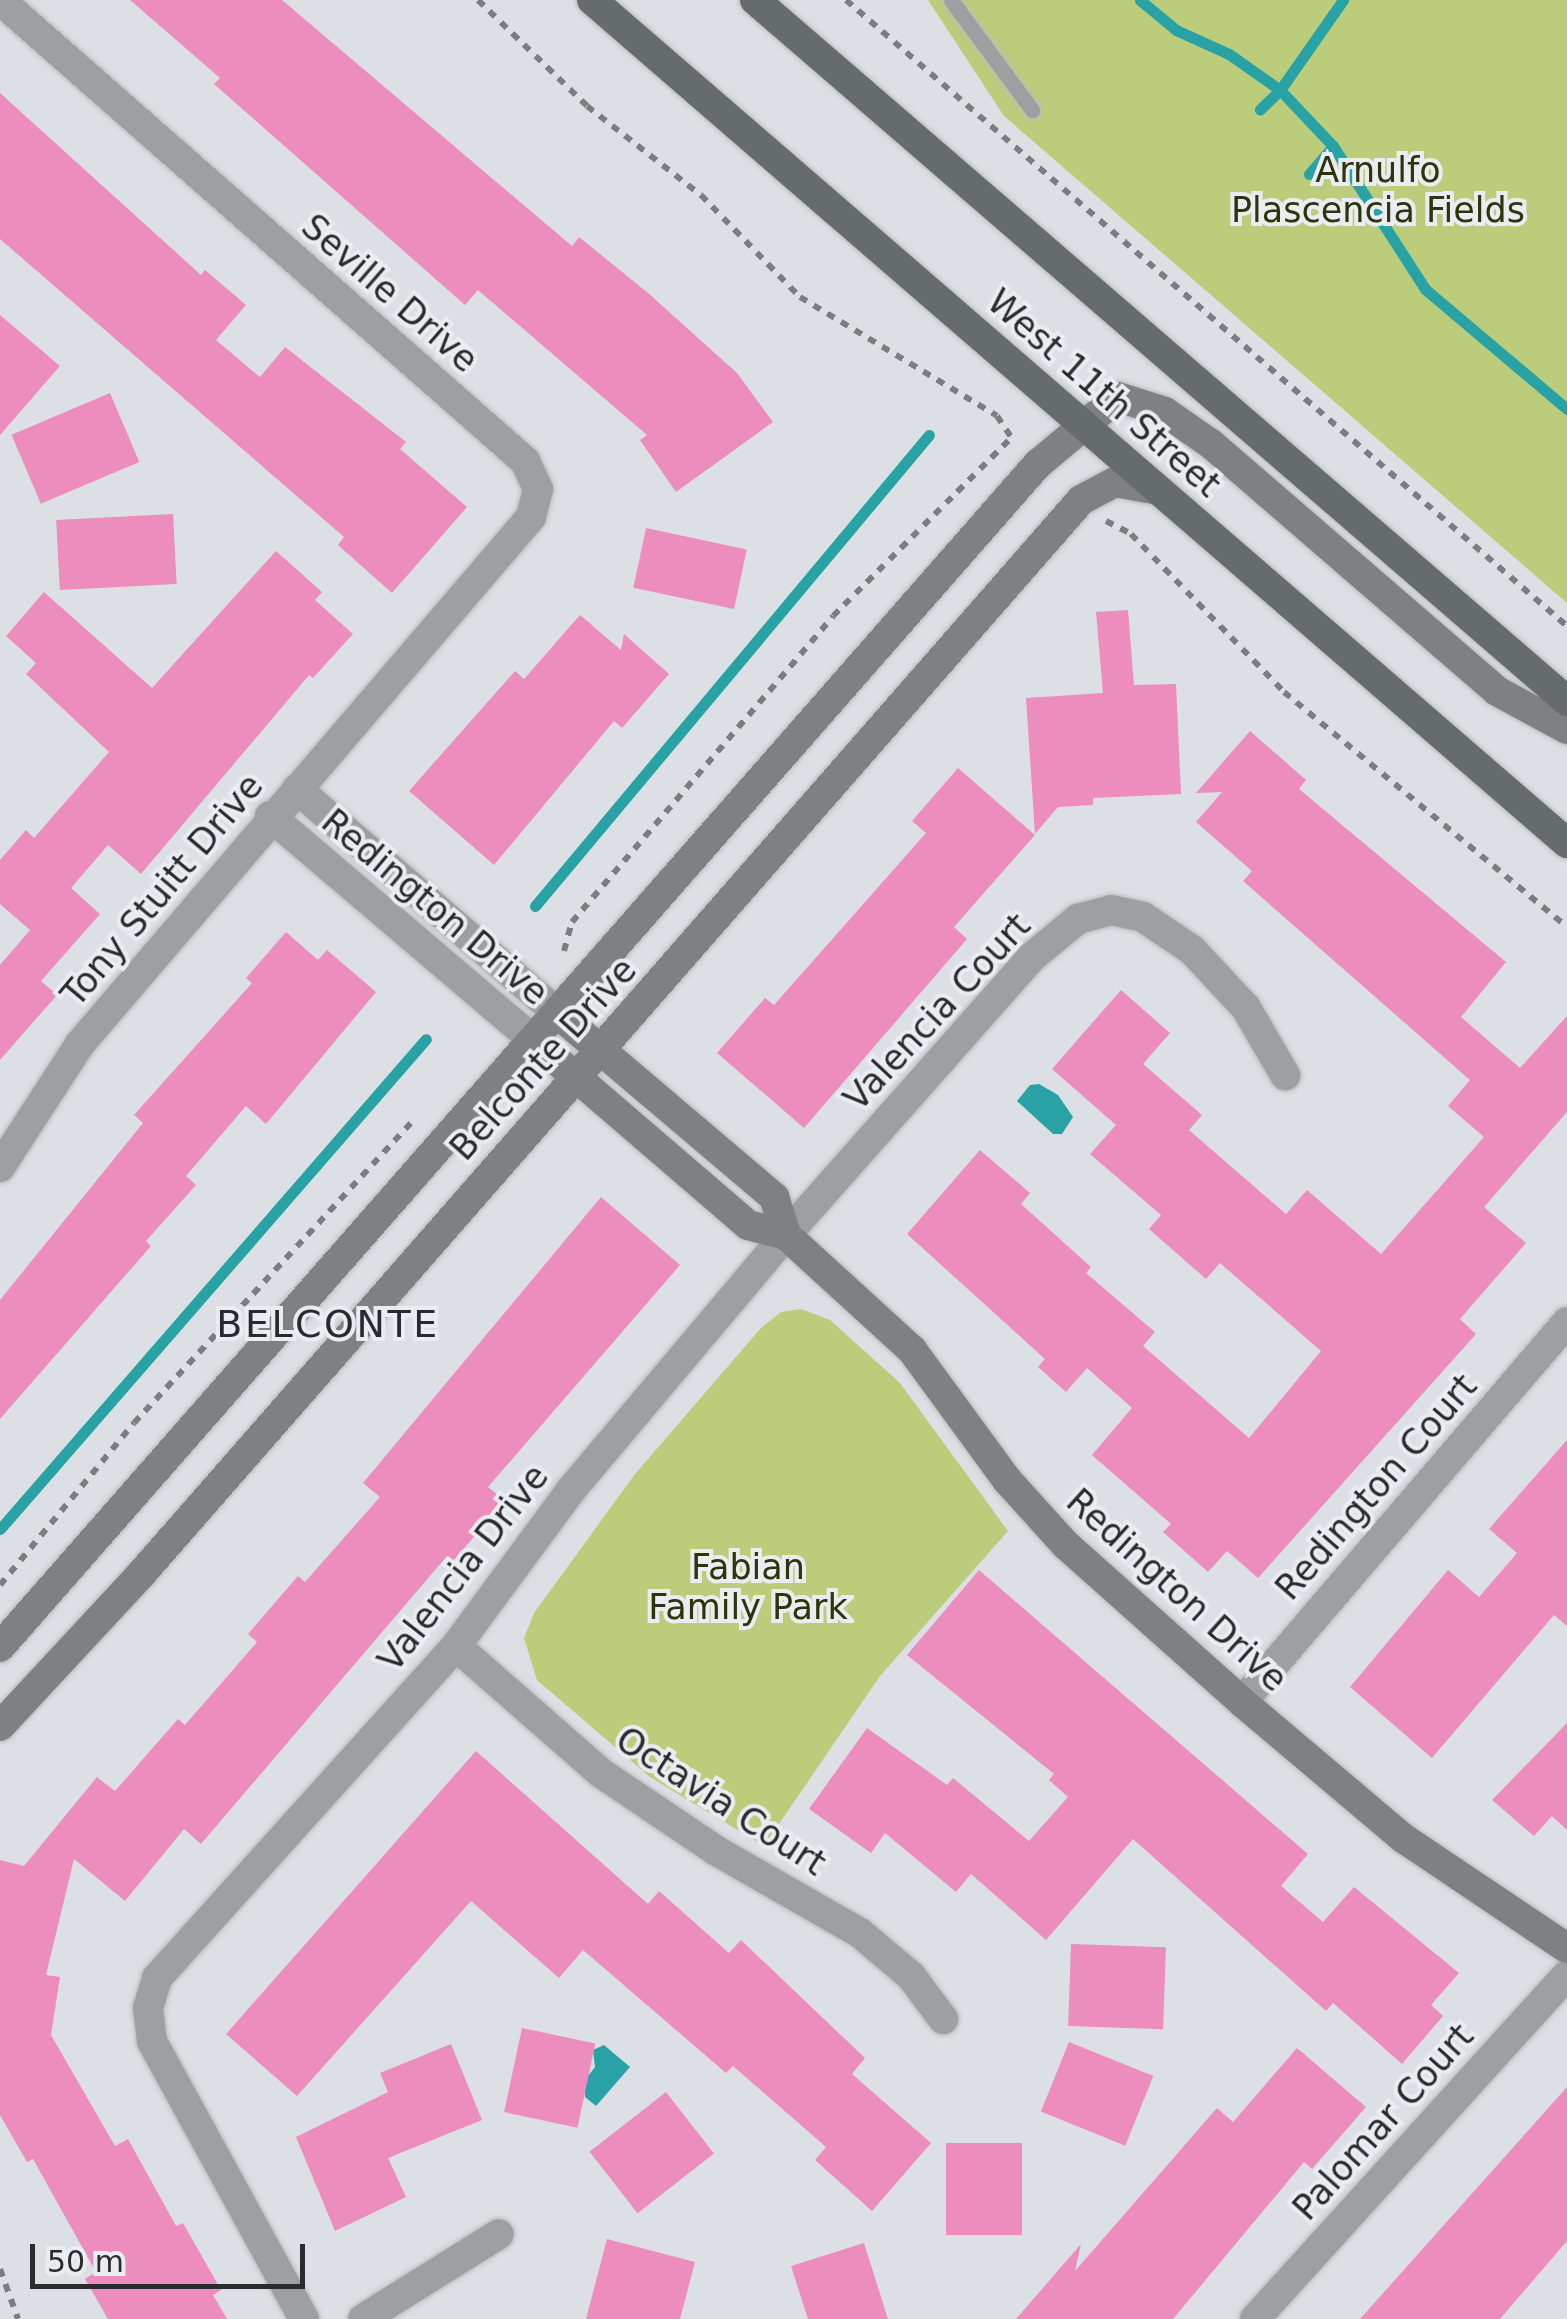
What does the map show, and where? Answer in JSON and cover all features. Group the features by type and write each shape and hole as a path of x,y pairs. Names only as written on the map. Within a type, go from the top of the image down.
{"main road":[{"name":"West 11th Street","path":"592,0 1567,843"},
{"name":"West 11th Street","path":"756,0 1567,701"},
{"name":"Belconte Drive","path":"0,1647 1038,464 1118,397 1165,412 1496,691 1567,729"},
{"name":"Belconte Drive","path":"0,1726 143,1572 1081,500 1115,482 1158,490"},
{"name":"Redington Drive","path":"557,1012 604,1046 774,1197 786,1235"},
{"name":"Redington Drive","path":"534,1041 748,1225 786,1235 912,1350 1007,1480 1066,1545 1242,1702 1403,1838 1567,1948"}],"street":[{"name":"Seville Drive","path":"0,0 525,461 538,489 530,516 390,680"},
{"name":"Tony Stuitt Drive","path":"2,1161 80,1044 270,816 390,680"},
{"name":"Redington Drive","path":"296,790 557,1012"},
{"name":"Redington Drive","path":"270,816 534,1041"},
{"name":"Valencia Court","path":"786,1235 1032,956 1078,919 1112,910 1143,917 1192,950 1246,1008 1285,1075"},
{"name":"Valencia Drive","path":"304,2319 152,2042 148,2008 157,1978 456,1646 572,1490 786,1235"},
{"name":"Redington Court","path":"1242,1702 1567,1322"},
{"name":"Octavia Court","path":"456,1646 601,1772 715,1850 860,1933 911,1976 943,2019"},
{"name":"Palomar Court","path":"1256,2319 1567,1975"},
{"path":"364,2319 499,2234"}],"lane":[{"path":"951,0 1032,110"}],"path":[{"path":"478,0 587,106 701,195 800,298 997,416 1017,446"},
{"path":"846,0 1567,626"},
{"path":"1108,523 1130,534 1284,692 1567,926"},
{"path":"0,2269 18,2319"}],"green space":[{"name":"Arnulfo Plascencia Fields","path":"928,0 1567,0 1567,603 1004,116"},
{"name":"Fabian Family Park","path":"801,1309 830,1320 900,1383 1008,1531 880,1676 764,1846 650,1777 537,1680 524,1638 534,1613 635,1474 761,1328 781,1312"}],"water":[{"path":"1039,1084 1058,1095 1073,1117 1062,1134 1053,1134 1017,1101 1030,1085"},
{"path":"604,2045 630,2067 596,2106 585,2097 585,2080 595,2067 593,2050"}],"building":[{"path":"130,0 282,0 572,246 579,237 648,293 737,373 773,422 676,492 640,440 647,435 478,290 465,305 214,84 220,78"},
{"path":"0,93 201,275 205,270 246,305 216,340 260,377 285,347 406,442 400,449 467,507 392,593 338,545 344,537 0,239"},
{"path":"0,315 60,366 0,435"},
{"path":"110,393 139,462 41,504 12,435"},
{"path":"173,514 177,584 60,590 56,520"},
{"path":"646,528 747,549 734,609 633,588"},
{"path":"276,551 322,592 315,600 353,634 313,678 309,675 141,874 108,845 71,888 100,914 41,981 57,995 0,1060 0,965 30,930 0,904 0,860 26,830 34,838 109,752 26,674 36,663 6,636 44,592 152,688"},
{"path":"1128,610 1134,685 1176,684 1181,794 1093,798 1093,805 1058,807 1035,834 1026,698 1103,693 1096,612"},
{"path":"580,615 621,650 624,634 669,674 622,728 614,721 494,865 409,791 515,671 524,679"},
{"path":"1250,731 1306,780 1299,789 1506,962 1461,1017 1520,1068 1567,1016 1567,1112 1484,1207 1526,1243 1460,1319 1476,1334 1258,1578 1227,1551 1208,1572 1163,1532 1171,1524 1092,1455 1132,1408 1087,1368 1066,1392 1038,1367 1045,1359 907,1234 980,1150 1030,1193 1021,1204 1091,1267 1086,1273 1155,1332 1143,1346 1249,1438 1321,1351 1220,1263 1206,1279 1149,1229 1161,1215 1090,1154 1116,1125 1052,1069 1121,990 1170,1033 1143,1064 1202,1115 1189,1130 1286,1214 1307,1190 1381,1254 1484,1137 1448,1106 1470,1080 1243,881 1252,871 1196,822 1222,792 1196,793"},
{"path":"958,768 1035,835 954,927 967,939 804,1128 717,1053 765,998 774,1005 926,833 912,821"},
{"path":"286,932 318,960 327,950 376,992 266,1124 246,1106 186,1176 196,1185 146,1241 151,1246 0,1419 0,1300 143,1123 134,1115 252,983 246,978"},
{"path":"601,1197 680,1265 488,1487 505,1501 453,1561 447,1556 201,1844 184,1829 125,1901 74,1859 46,1975 60,1977 51,2035 115,2146 128,2139 176,2226 183,2223 221,2290 213,2295 227,2319 108,2319 85,2279 96,2272 33,2159 27,2162 0,2115 0,1860 24,1866 97,1777 115,1791 178,1719 185,1725 257,1642 248,1634 298,1576 305,1582 380,1497 363,1483"},
{"path":"1567,1440 1567,1626 1554,1615 1432,1758 1350,1687 1448,1570 1479,1597 1517,1553 1489,1529"},
{"path":"979,1570 1308,1854 1281,1886 1323,1922 1354,1887 1459,1973 1431,2005 1443,2016 1402,2064 1333,2003 1326,2011 1133,1839 1046,1940 971,1874 956,1892 885,1833 871,1853 809,1809 867,1728 947,1785 953,1778 1029,1841 1068,1797 1049,1780 1054,1774 907,1655"},
{"path":"1567,1723 1567,1830 1552,1816 1534,1836 1492,1800"},
{"path":"476,1751 648,1904 659,1891 729,1953 741,1940 865,2058 852,2074 931,2143 872,2211 815,2160 826,2147 733,2066 726,2073 583,1950 559,1978 471,1901 297,2096 226,2034"},
{"path":"1071,1944 1166,1947 1163,2029 1068,2026"},
{"path":"522,2028 595,2044 577,2128 504,2112"},
{"path":"1069,2042 1153,2076 1125,2146 1041,2112"},
{"path":"451,2044 482,2120 388,2158 406,2197 335,2231 296,2137 388,2092 380,2073"},
{"path":"1297,2048 1366,2107 1312,2169 1304,2162 1173,2319 1016,2319 1081,2244 1075,2271 1217,2108 1233,2122"},
{"path":"1567,2087 1567,2241 1500,2319 1360,2319"},
{"path":"666,2092 714,2153 638,2213 590,2152"},
{"path":"946,2143 1022,2143 1022,2235 946,2235"},
{"path":"607,2239 695,2262 680,2319 586,2319"},
{"path":"864,2243 888,2319 808,2319 791,2266"}],"waterway":[{"path":"1140,0 1176,30 1229,54 1280,90 1260,109"},
{"path":"1309,174 1333,146 1280,90 1343,0"},
{"path":"1333,146 1425,289 1567,409"},
{"path":"535,906 929,435"},
{"path":"0,1529 426,1039"}],"district":[{"name":"BELCONTE","path":"328,1325"}]}
